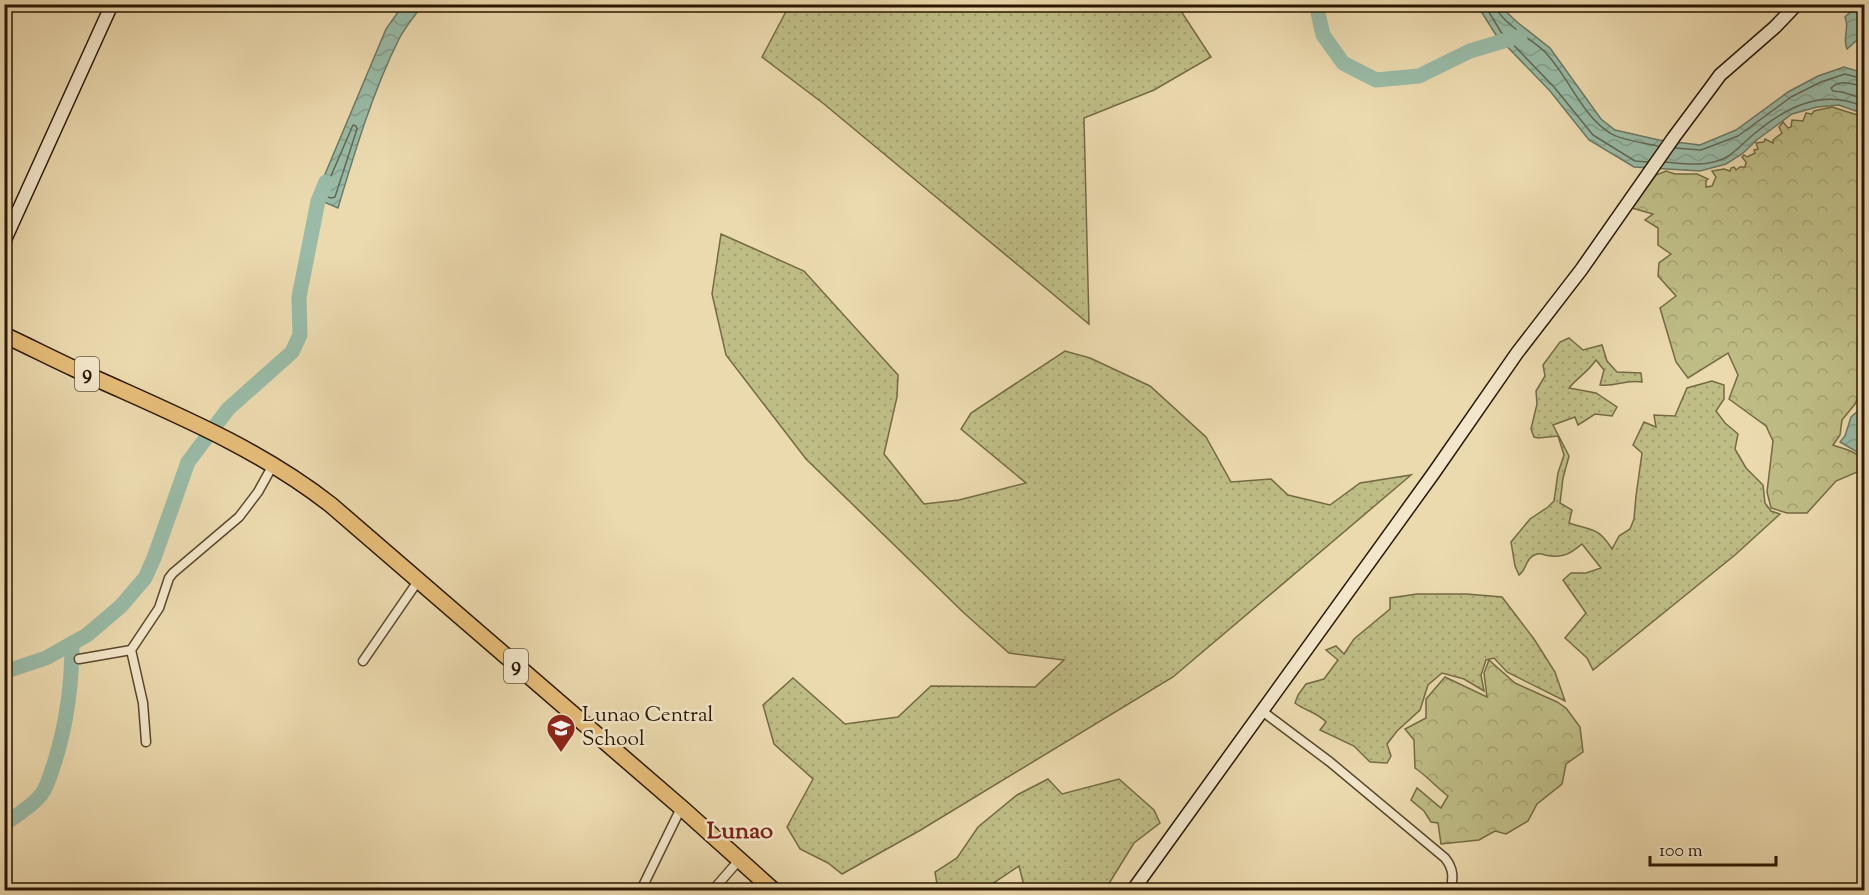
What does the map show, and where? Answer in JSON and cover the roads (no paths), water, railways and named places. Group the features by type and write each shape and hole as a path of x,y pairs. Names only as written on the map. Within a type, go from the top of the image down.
{"highway":[{"name":"9","path":"4,335 170,410 252,452 303,483 740,859 773,891"}],"street":[{"path":"4,242 112,4"},
{"path":"1133,891 1517,354 1581,270 1720,75 1775,27 1797,4"},
{"path":"146,742 143,703 131,650 159,608 169,578 239,517 258,492 273,465"},
{"path":"363,660 418,581"},
{"path":"79,659 131,650"},
{"path":"1262,711 1330,762 1445,858 1453,875 1451,891"},
{"path":"641,891 681,808"},
{"path":"713,891 740,859"}],"water":[{"path":"403,5 422,5 401,35 381,79 338,208 315,198 386,29"},
{"path":"1477,5 1499,5 1550,48 1601,119 1615,130 1659,140 1700,145 1736,130 1788,92 1818,76 1844,67 1864,73 1864,114 1839,105 1817,107 1792,114 1726,164 1700,171 1634,167 1589,140 1550,91 1496,35"},
{"path":"1864,6 1864,34 1847,49 1845,17"},
{"path":"1864,397 1864,456 1840,442 1845,436 1851,417 1859,410"}],"waterway":[{"path":"1316,4 1323,35 1343,63 1376,80 1419,76 1470,51 1517,37 1520,39"},
{"path":"4,672 46,658 87,635 121,606 145,578 188,462 228,409 292,352 300,335 299,297 318,201 326,182"},
{"path":"4,824 37,799 49,779 66,717 72,643"}],"place":[{"name":"Lunao Central School","path":"561,754"}],"district":[{"name":"Lunao","path":"740,832"}]}
